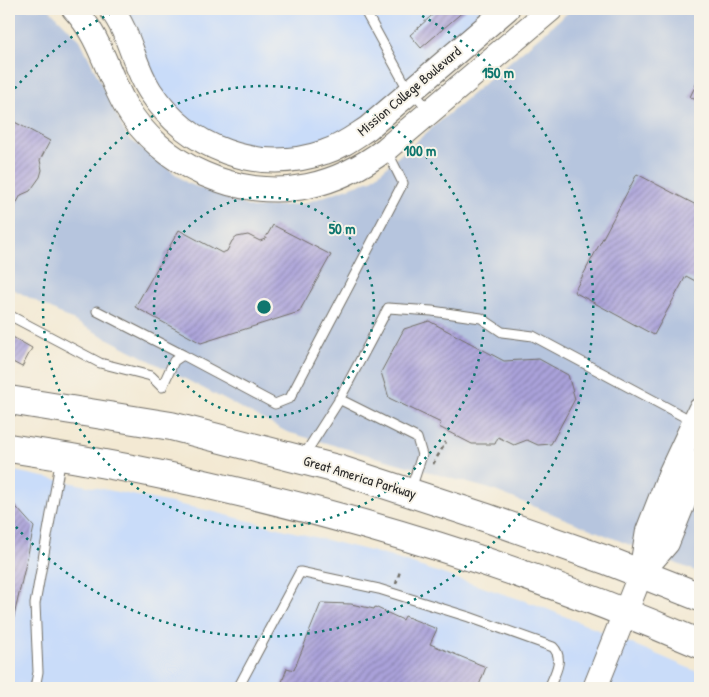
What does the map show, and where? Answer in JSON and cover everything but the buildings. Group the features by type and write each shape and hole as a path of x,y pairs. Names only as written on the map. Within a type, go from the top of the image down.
{"main road":[{"name":"Great America Parkway","path":"9,400 171,426 301,460 410,492 700,596"},
{"path":"9,448 62,456 246,494 452,551 624,612 700,644"}],"street":[{"name":"Mission College Boulevard","path":"74,9 94,34 126,106 140,125 170,154 187,166 212,177 257,189 306,187 330,181 356,169 386,149 551,9"},
{"name":"Mission College Boulevard","path":"111,9 121,22 139,70 164,111 201,142 224,152 269,161 294,160 326,152 347,142 368,128 507,9"},
{"path":"595,688 640,573 648,532 671,472 697,416"},
{"path":"640,573 666,543 700,461"}],"lane":[{"path":"364,9 404,82 430,112"},
{"path":"97,310 275,404 290,398 403,183 386,149"},
{"path":"301,460 340,399 388,308 432,311 481,318 502,332 533,336 697,416"},
{"path":"9,315 100,363 151,376 162,387 174,361 183,355"},
{"path":"340,399 417,438 422,455 410,492"},
{"path":"35,688 38,672 35,604 62,456"},
{"path":"238,688 300,572 379,589 469,617 553,647 558,652 559,658 549,688"}],"path":[{"path":"431,466 446,442"}],"shaded area":[{"path":"9,9 49,9 80,40 127,137 187,183 252,208 303,204 371,180 572,9 700,9 700,573 493,490 287,432 9,287"},
{"path":"120,9 494,9 347,133 308,148 242,151 197,126 165,99"},
{"path":"9,470 206,510 382,554 537,605 642,648 700,673 700,688 9,688"}]}
